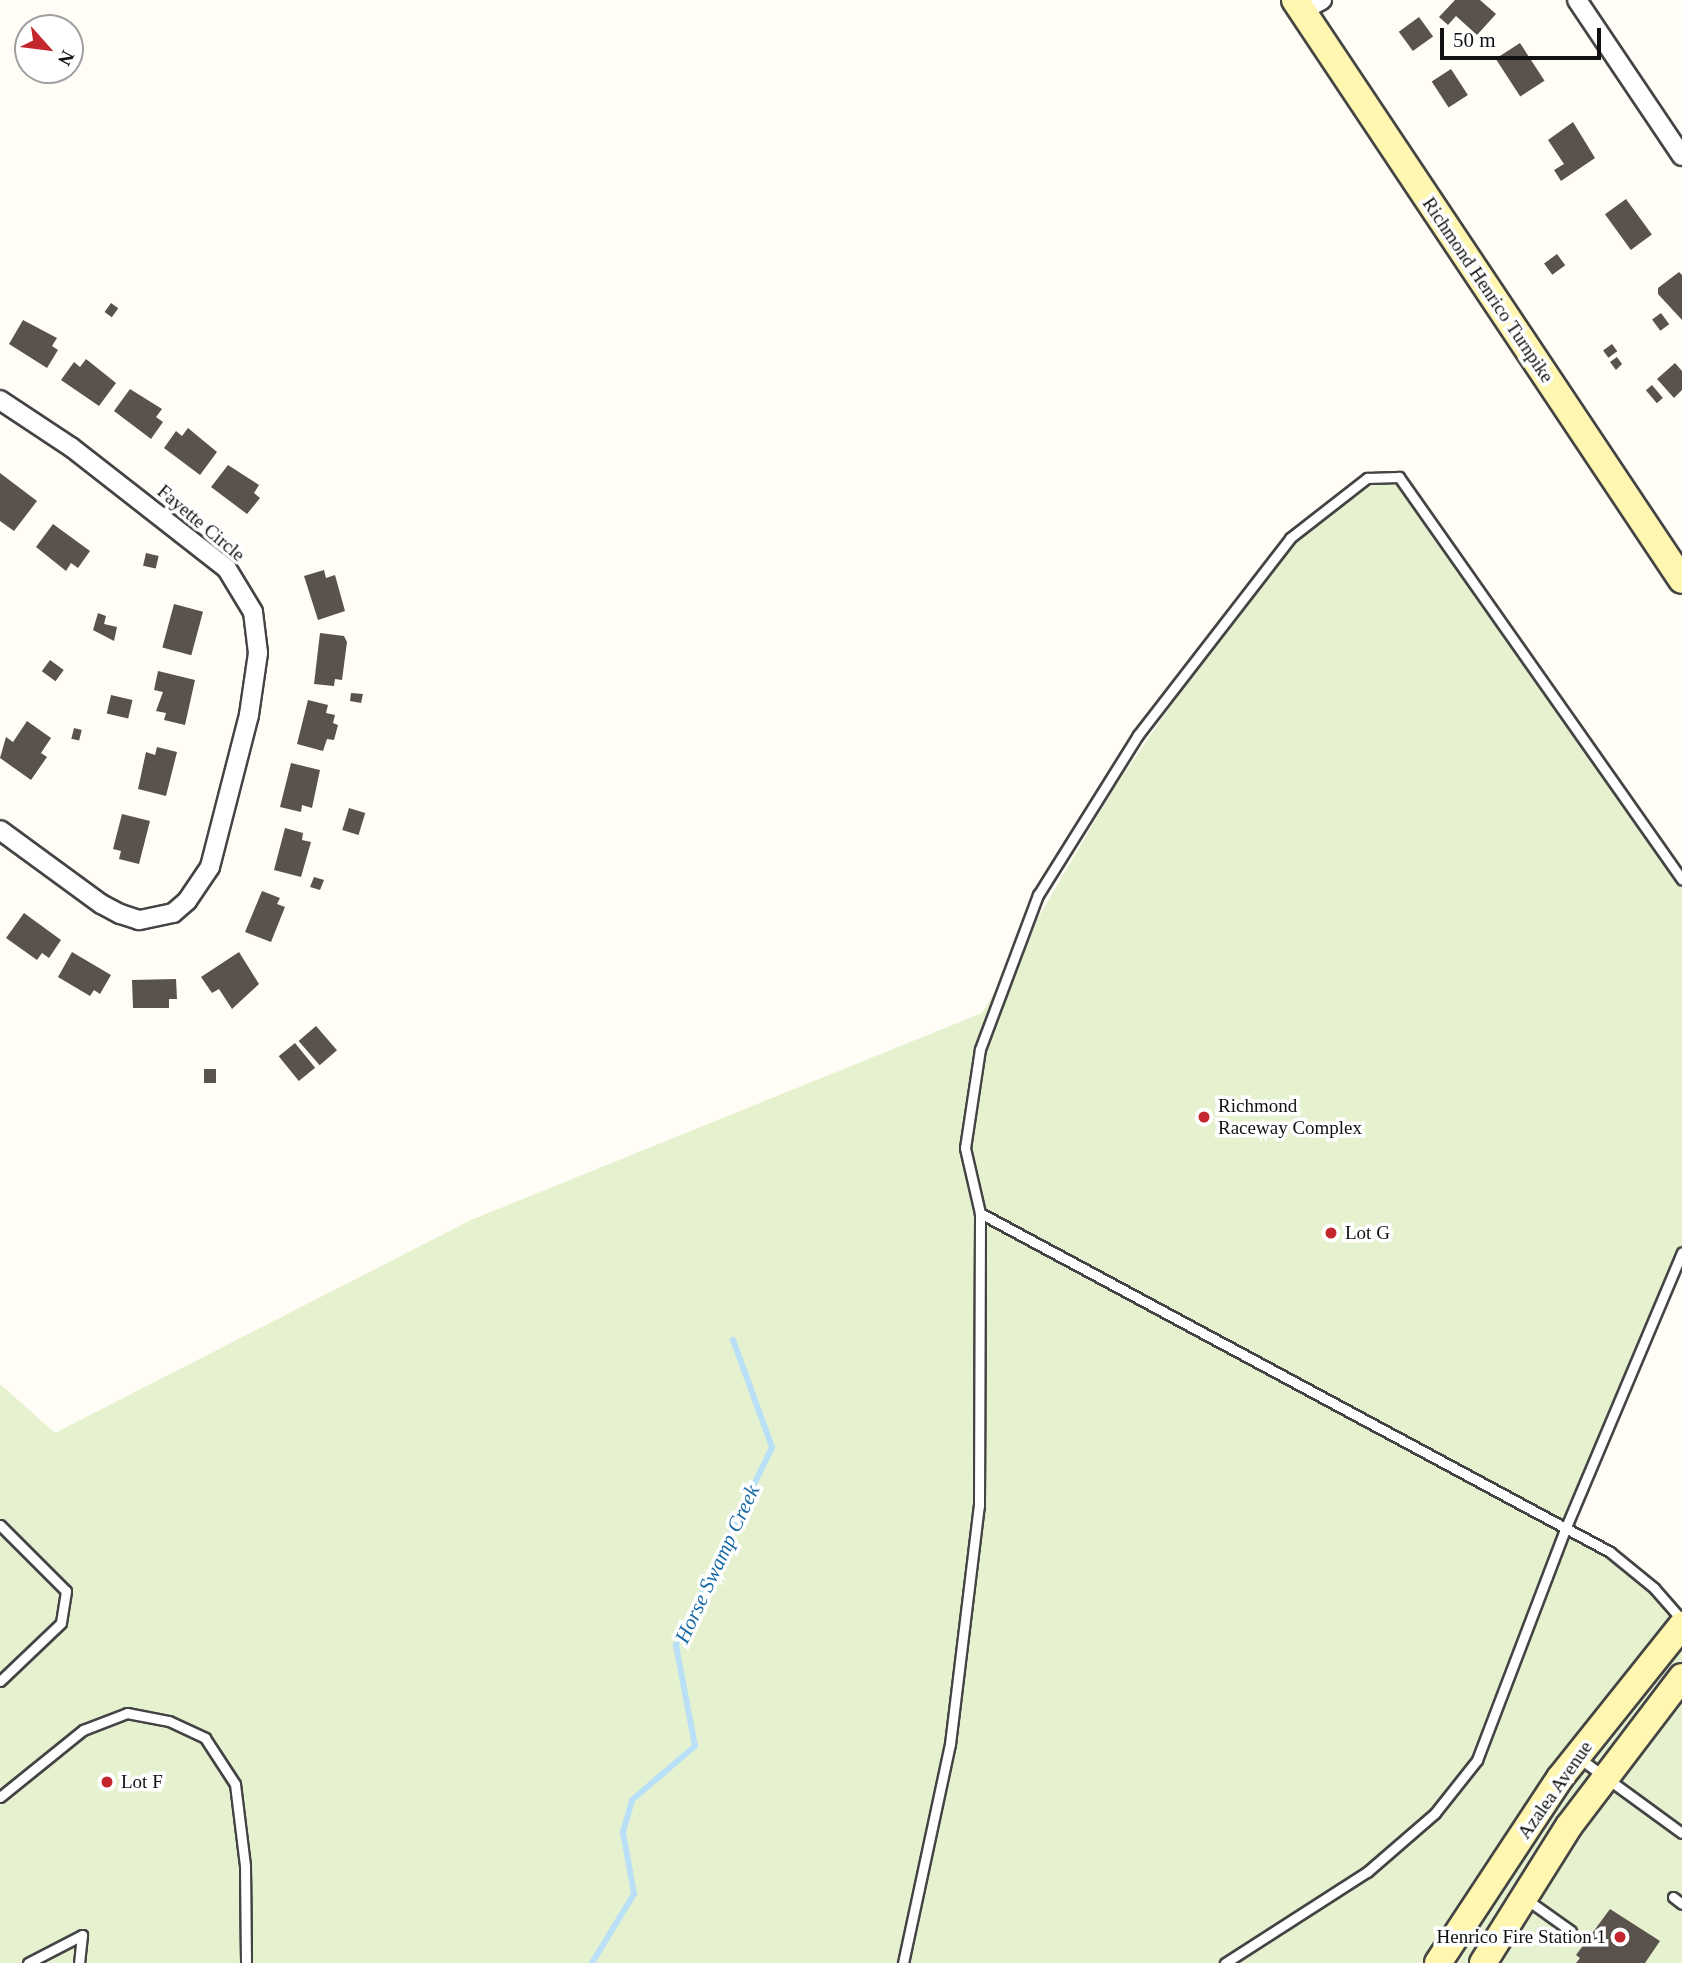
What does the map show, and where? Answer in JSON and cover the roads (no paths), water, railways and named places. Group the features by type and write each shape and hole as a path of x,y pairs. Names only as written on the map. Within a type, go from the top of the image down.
{"street":[{"path":"1577,0 1682,156"},
{"name":"Richmond Henrico Turnpike","path":"1306,4 1682,580"},
{"name":"Fayette Circle","path":"0,400 199,544 237,580 253,612 258,653 249,715 210,867 187,901 155,919 120,914 0,830"},
{"name":"Azalea Avenue","path":"1438,1963 1578,1757 1682,1622"},
{"name":"Azalea Avenue","path":"1483,1963 1522,1896 1605,1778 1682,1677"}],"lane":[{"path":"903,1963 950,1744 979,1506 979,1213 965,1148 980,1049 1038,895 1138,735 1290,538 1367,478 1399,477 1682,879"},
{"path":"979,1213 1566,1527 1634,1570 1682,1622"},
{"path":"1225,1963 1367,1872 1436,1813 1476,1760 1566,1527 1682,1253"},
{"path":"0,1525 66,1591 61,1623 0,1681"},
{"path":"0,1797 83,1730 127,1713 169,1721 205,1738 235,1784 245,1866 246,1963"},
{"path":"1578,1757 1682,1833"},
{"path":"1522,1896 1571,1931"},
{"path":"1672,1897 1682,1904"},
{"path":"28,1963 82,1935 79,1963"}],"waterway":[{"name":"Horse Swamp Creek","path":"592,1963 634,1894 623,1832 632,1800 695,1746 676,1645 772,1447 733,1340"}],"place":[{"name":"Richmond Raceway Complex","path":"1204,1117"},
{"name":"Lot G","path":"1331,1233"},
{"name":"Lot F","path":"107,1782"},
{"name":"Henrico Fire Station 1","path":"1620,1937"}]}
